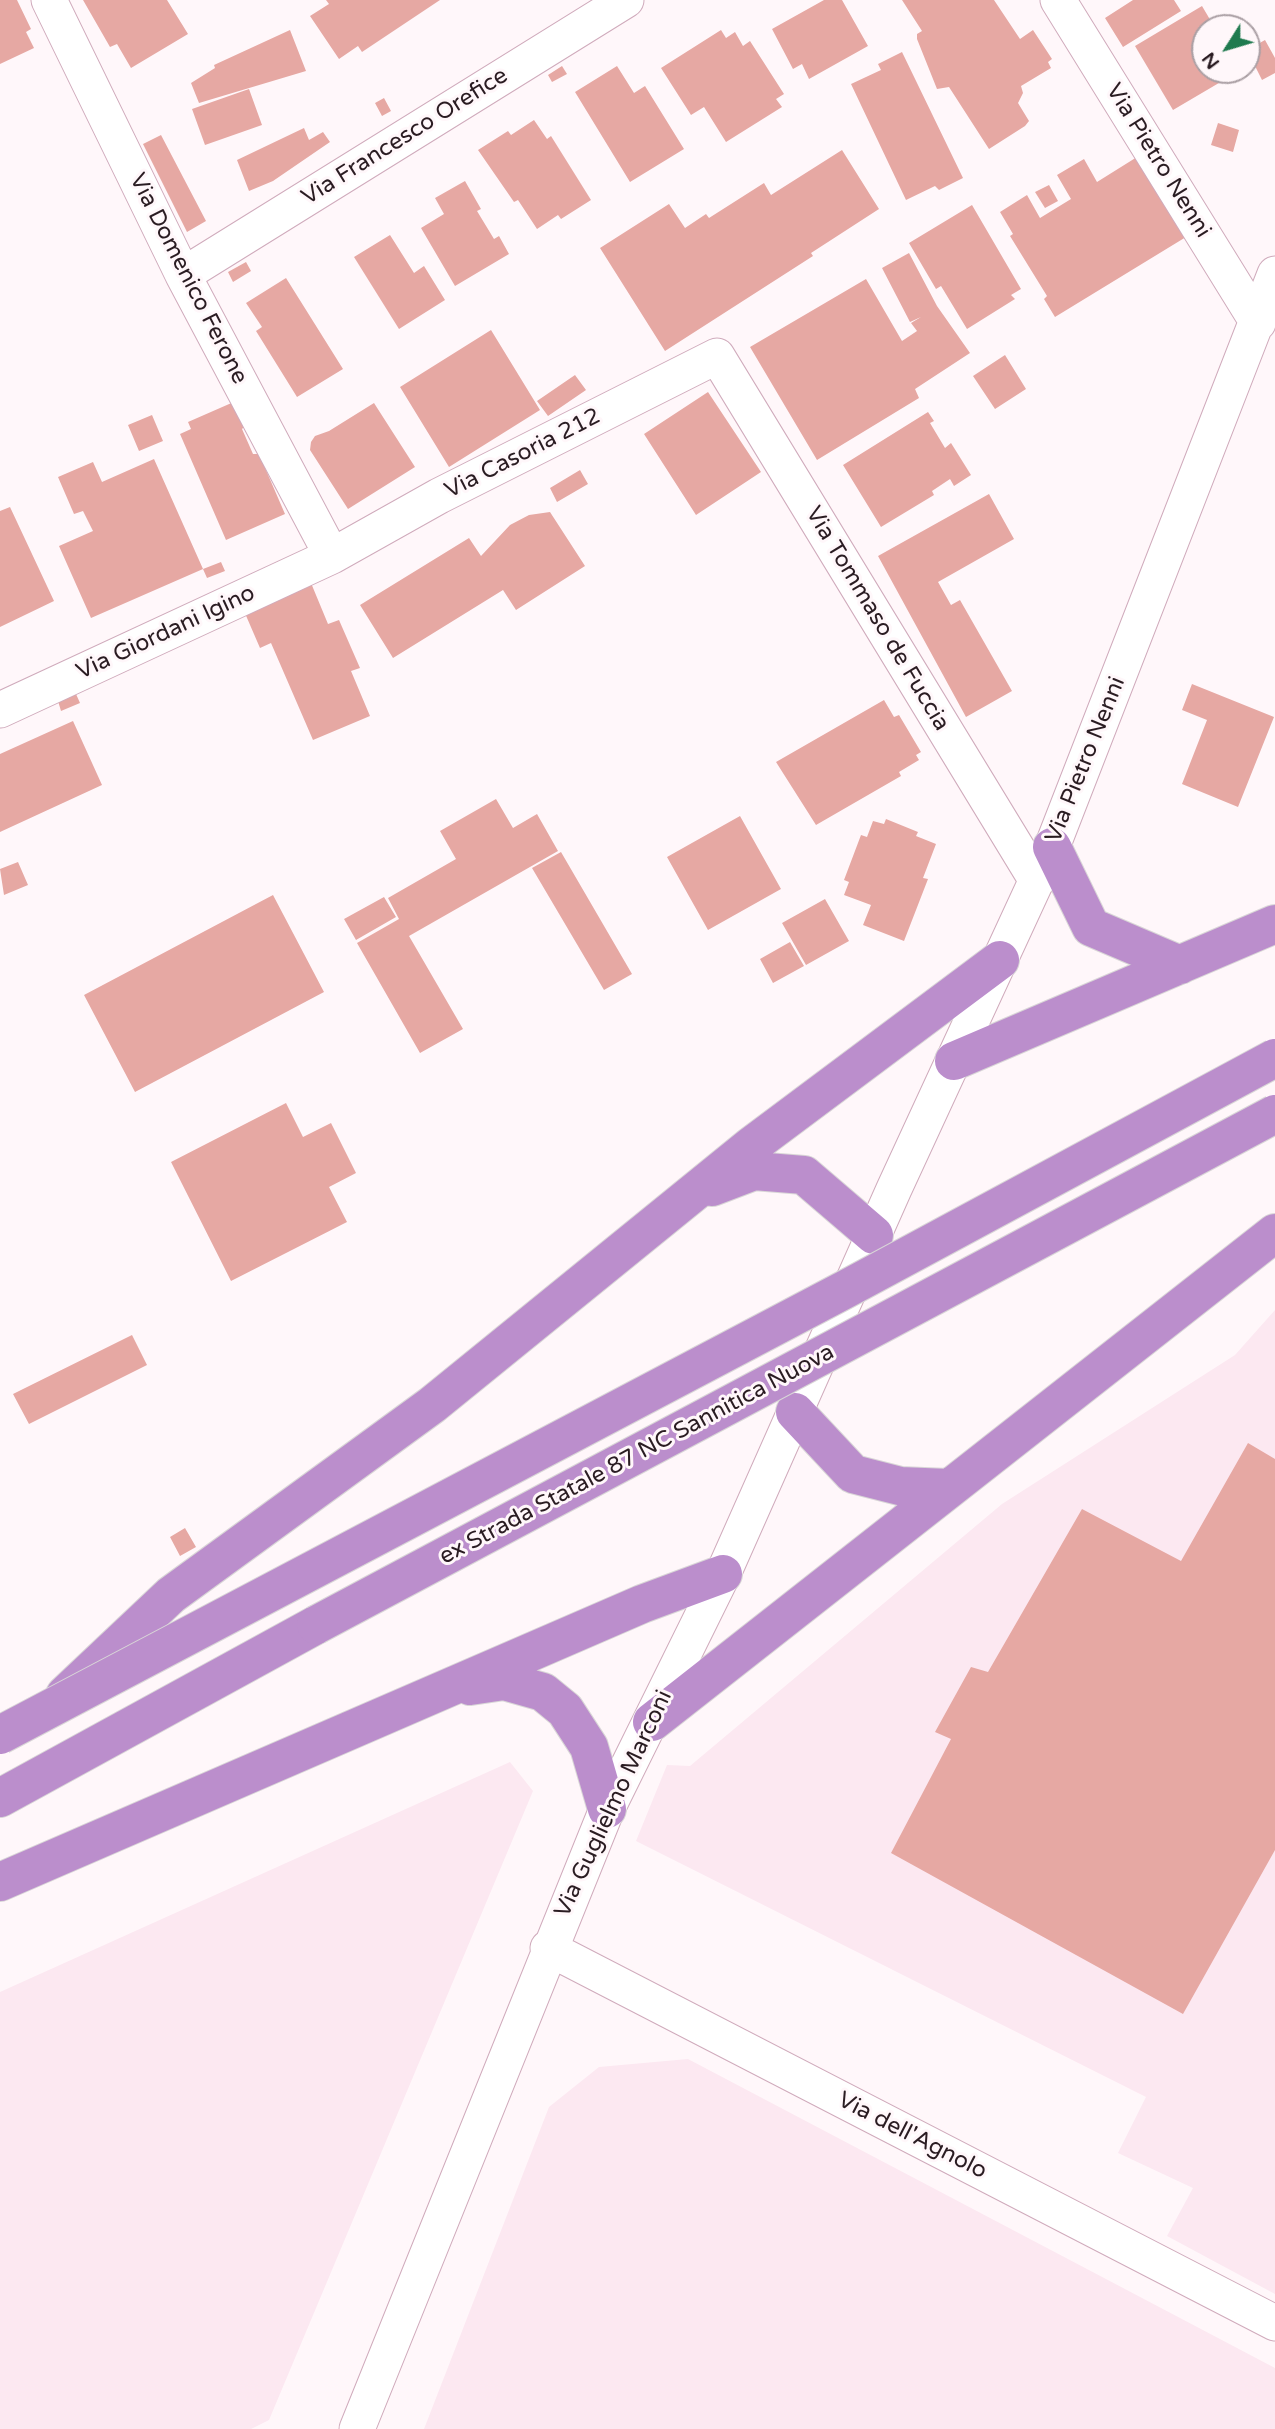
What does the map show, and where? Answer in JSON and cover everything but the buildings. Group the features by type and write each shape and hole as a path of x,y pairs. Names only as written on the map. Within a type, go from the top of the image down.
{"highway":[{"path":"1052,847 1091,927 1180,965"},
{"path":"954,1061 1275,924"},
{"path":"50,1709 171,1595 432,1405 751,1146 1000,960"},
{"path":"0,1735 846,1289 1275,1058"},
{"name":"ex Strada Statale 87 NC Sannitica Nuova","path":"0,1798 316,1625 1275,1114"},
{"path":"687,1197 754,1171 804,1175 874,1235"},
{"path":"652,1722 1275,1233"},
{"path":"795,1412 853,1474 900,1486 948,1488"},
{"path":"0,1882 642,1604 723,1574"},
{"path":"444,1690 504,1681 542,1692 565,1710 589,1746 607,1809"}],"street":[{"name":"Via Domenico Ferone","path":"49,0 183,275 331,556"},
{"name":"Via Francesco Orefice","path":"183,275 626,0"},
{"name":"Via Pietro Nenni","path":"1058,0 1258,323"},
{"name":"Via Pietro Nenni","path":"894,1189 1052,847 1275,274"},
{"name":"Via Casoria 212","path":"331,556 439,496 717,356"},
{"name":"Via Tommaso de Fuccia","path":"717,356 1037,881"},
{"name":"Via Giordani Igino","path":"0,710 331,556"},
{"name":"Via Guglielmo Marconi","path":"357,2429 548,1948 607,1809 723,1574 894,1189"},
{"name":"Via dell'Agnolo","path":"548,1948 1275,2323"}],"shaded area":[{"path":"1275,1310 1275,2294 1167,2236 1193,2188 1118,2153 1146,2097 636,1841 667,1765 690,1766 1002,1504 1235,1355"},
{"path":"510,1762 533,1791 269,2420 251,2429 0,2429 0,1992"},
{"path":"688,2059 1275,2368 1275,2429 424,2429 549,2107 599,2067"}]}
